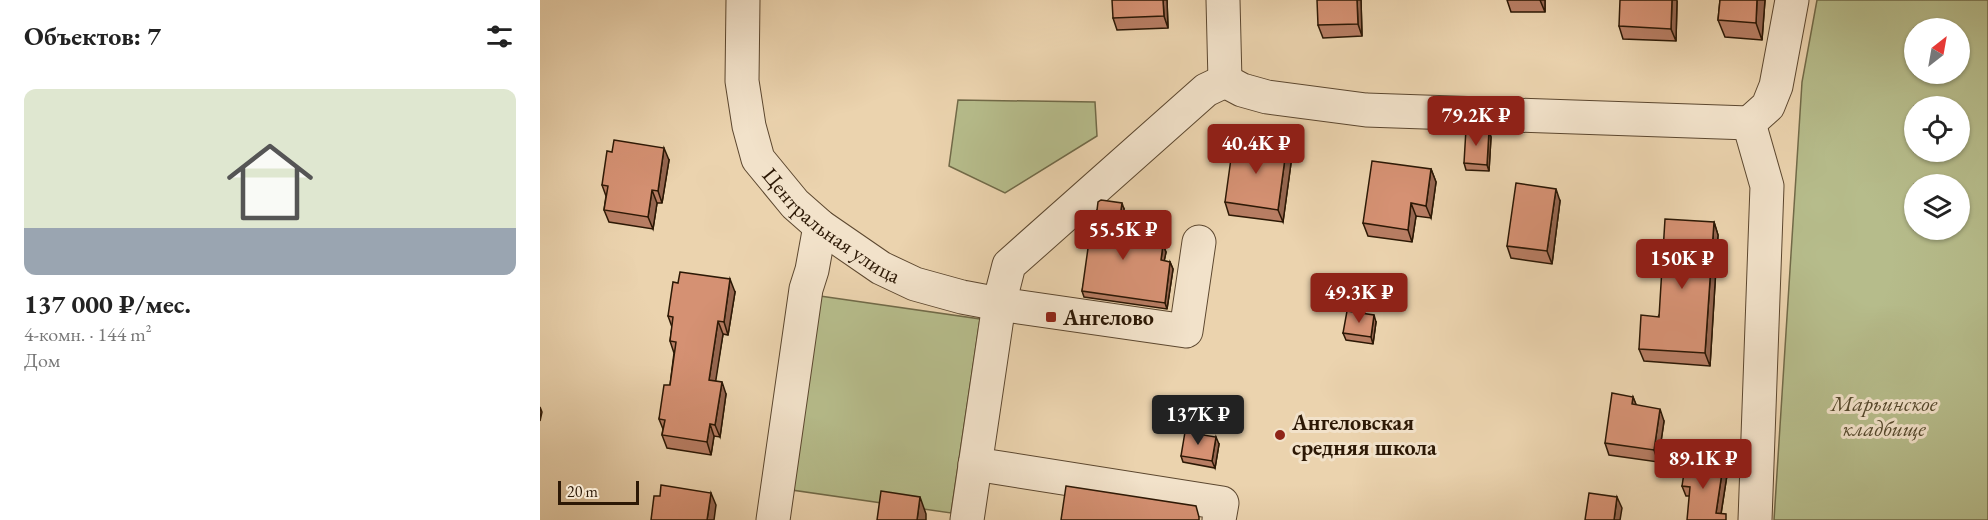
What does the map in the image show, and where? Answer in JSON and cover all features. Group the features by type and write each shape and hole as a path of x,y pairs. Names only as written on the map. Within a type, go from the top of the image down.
{"street":[{"name":"Центральная улица","path":"743,0 742,81 749,126 758,159 795,204 820,226 881,268 915,284 962,297 1186,331 1199,242"},
{"path":"1223,0 1225,81"},
{"path":"1225,81 1242,90 1267,97 1366,110 1749,123 1768,105 1776,86 1791,0"},
{"path":"967,520 999,304 1009,265 1206,90 1225,81"},
{"path":"1749,123 1767,186 1755,520"},
{"path":"772,520 806,289 820,226"},
{"path":"975,464 1222,503 1219,520"}],"green space":[{"name":"Марьинское кладбище","path":"1817,0 1988,0 1988,520 1774,520 1802,82"},
{"path":"958,100 1095,102 1097,136 1005,193 949,166"},
{"path":"813,295 980,319 951,513 785,489"}],"building":[{"path":"1112,0 1163,0 1164,16 1113,18"},
{"path":"1317,0 1357,0 1358,24 1318,25"},
{"path":"1620,0 1672,0 1671,29 1619,26"},
{"path":"1720,0 1757,0 1756,23 1718,20"},
{"path":"1466,129 1489,131 1487,165 1464,163"},
{"path":"1247,138 1272,141 1271,149 1286,151 1278,210 1225,202 1233,144 1246,145"},
{"path":"614,140 664,148 658,191 652,190 648,217 604,210 608,186 602,185 607,151 612,152"},
{"path":"1372,161 1431,169 1426,206 1411,203 1408,230 1363,223"},
{"path":"1516,183 1556,189 1547,251 1507,246"},
{"path":"1101,200 1122,203 1117,238 1163,245 1161,260 1170,262 1165,303 1082,291 1090,234 1094,235 1098,202"},
{"path":"1665,219 1714,222 1705,353 1639,349 1641,315 1659,317"},
{"path":"680,272 730,279 724,322 718,321 709,380 722,382 715,425 710,424 707,442 662,435 665,420 659,419 664,385 670,385 676,342 670,341 673,317 668,316 673,282 678,283"},
{"path":"1347,311 1374,315 1371,337 1343,333"},
{"path":"1612,393 1633,397 1632,404 1660,409 1654,450 1605,443"},
{"path":"1185,432 1216,437 1212,461 1181,456"},
{"path":"1686,460 1723,466 1716,513 1726,514 1726,520 1687,520 1690,487 1682,486"},
{"path":"661,485 711,493 707,520 651,520 654,496 660,496"},
{"path":"1066,486 1196,506 1199,520 1061,520"},
{"path":"881,491 920,497 917,520 877,520"},
{"path":"1589,493 1617,497 1614,520 1585,520"}],"place":[{"name":"Ангелово","path":"1051,317"},
{"name":"Ангеловская средняя школа","path":"1280,435"}]}
